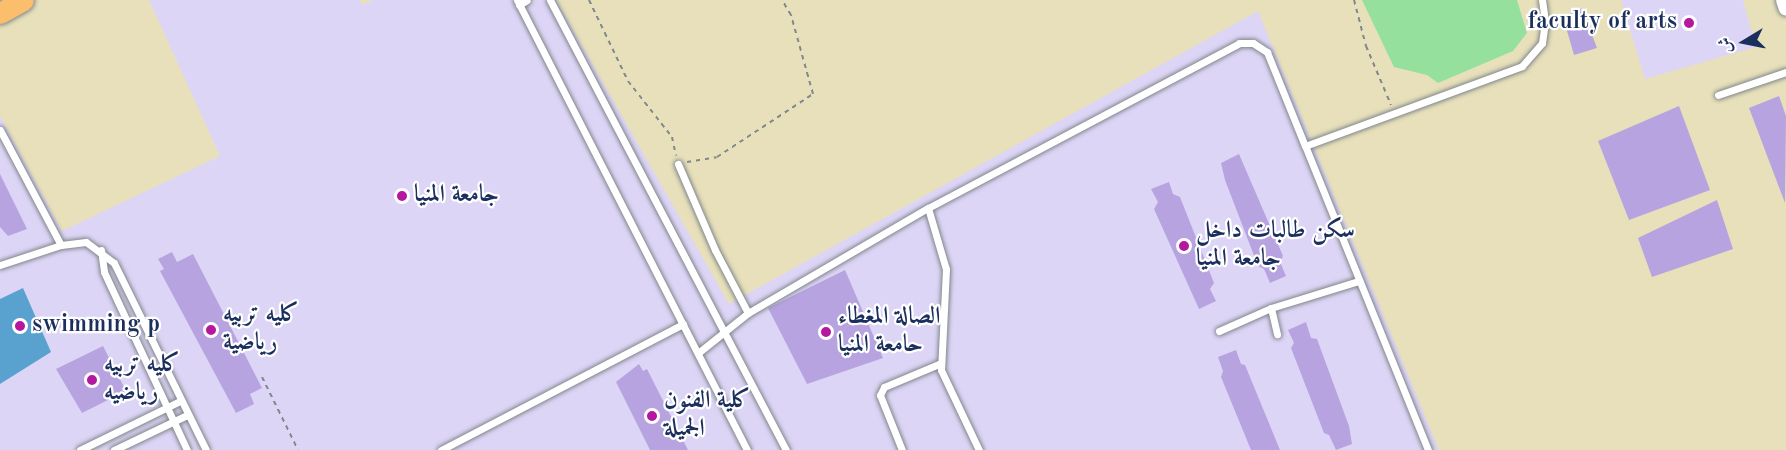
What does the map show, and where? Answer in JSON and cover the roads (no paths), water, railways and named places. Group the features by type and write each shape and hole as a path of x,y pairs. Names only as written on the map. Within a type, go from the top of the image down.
{"highway":[{"path":"0,13 22,0"}],"street":[{"path":"1783,0 1786,9"}],"lane":[{"path":"527,0 518,2 747,450"},
{"path":"550,0 786,450"},
{"path":"1305,147 1521,66 1542,43 1545,21 1542,0"},
{"path":"698,353 748,313 928,208 1244,42 1260,45 1267,52 1428,450"},
{"path":"1718,95 1786,72"},
{"path":"0,130 61,245"},
{"path":"678,164 715,250 748,313"},
{"path":"928,208 946,269 944,347 939,363 979,450"},
{"path":"0,266 61,245 87,242 100,250 114,263 206,450"},
{"path":"100,250 104,272 187,450"},
{"path":"1219,331 1271,308 1359,280"},
{"path":"1271,308 1277,334"},
{"path":"441,450 683,324"},
{"path":"902,450 880,394 885,387 939,363"},
{"path":"80,450 180,401"},
{"path":"114,450 188,416"}],"water":[{"name":"swimming p","path":"23,288 51,352 0,384 0,299"}],"place":[{"name":"faculty of arts","path":"1689,23"},
{"name":"جامعة المنيا","path":"402,196"},
{"name":"سكن طالبات داخل جامعة المنيا","path":"1184,246"},
{"name":"swimming p","path":"20,326"},
{"name":"كليه تربيه رياضية","path":"211,330"},
{"name":"الصالة المغطاء حامعة المنيا","path":"826,332"},
{"name":"كليه تربيه رياضيه","path":"92,380"},
{"name":"كلية الفنون الجميلة","path":"652,416"}]}
